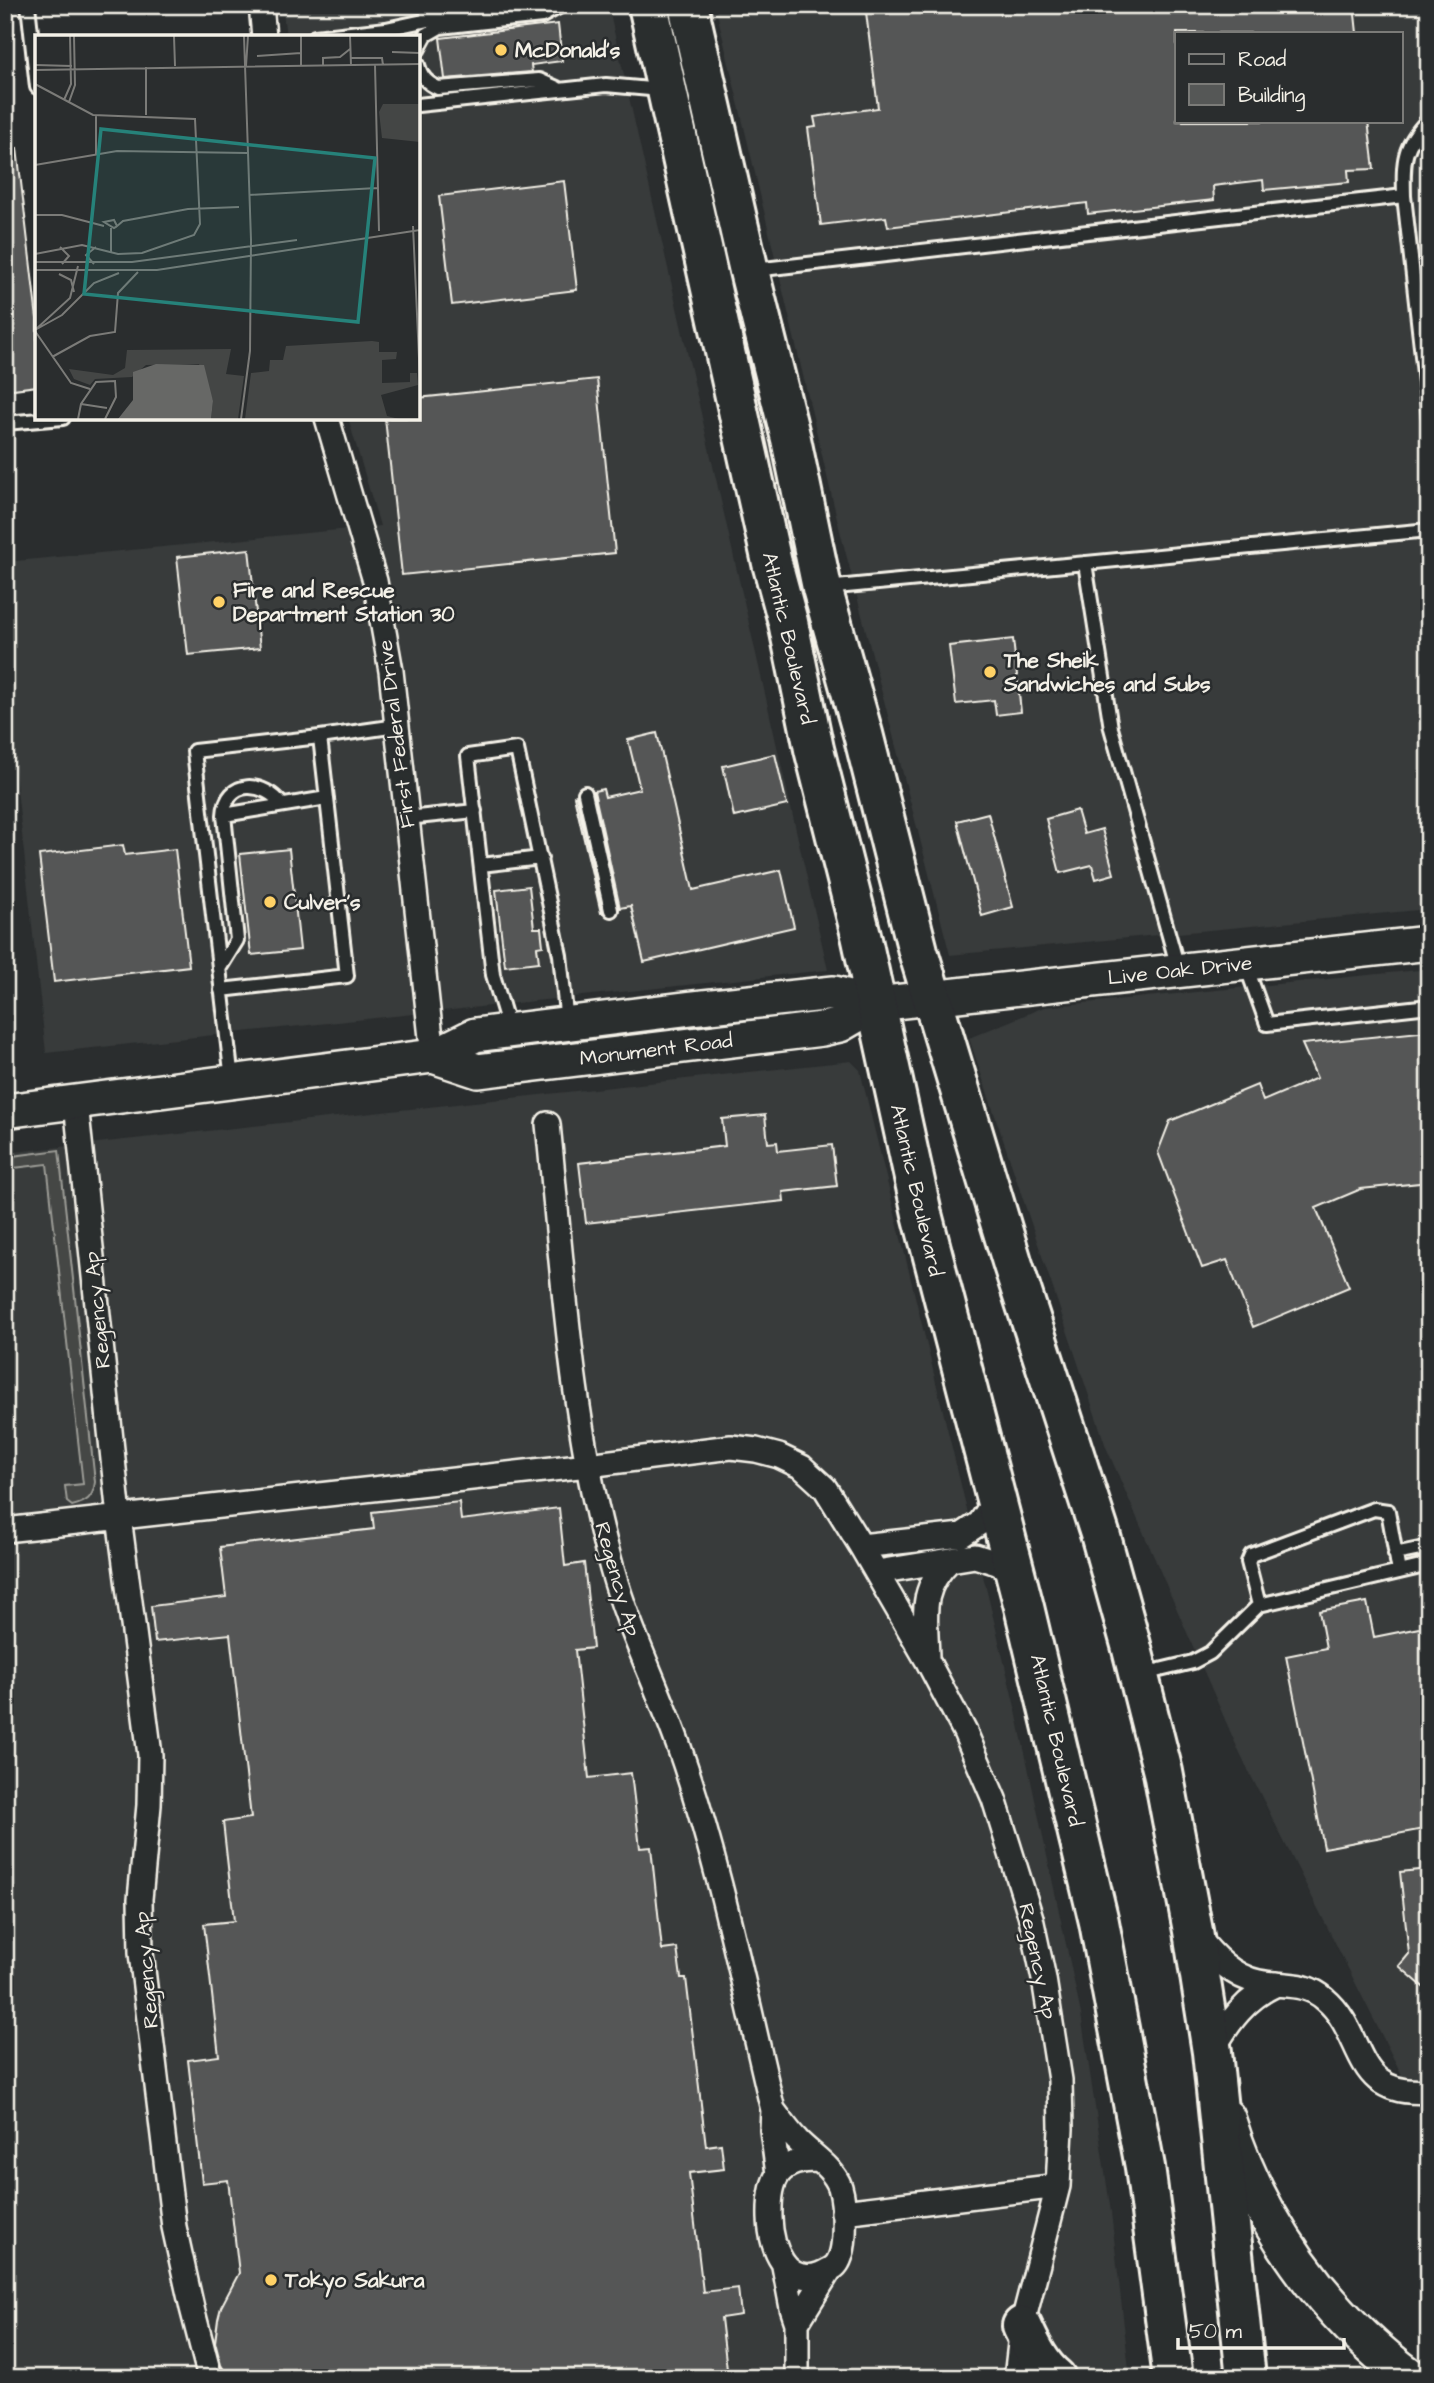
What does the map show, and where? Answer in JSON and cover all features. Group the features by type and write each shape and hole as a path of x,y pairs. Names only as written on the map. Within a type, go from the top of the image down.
{"highway":[{"name":"Atlantic Boulevard","path":"648,5 772,563 876,1004 922,1214 1016,1573 1113,1989 1146,2178 1172,2378"},
{"name":"Atlantic Boulevard","path":"688,5 791,439 822,588 863,734 931,998 1013,1265 1101,1537 1139,1675 1168,1799 1212,2052 1246,2378"},
{"path":"697,227 713,234 720,264 749,271"},
{"path":"1146,2378 1166,2323"},
{"path":"1022,2326 1033,2351 1047,2371 1056,2378"}],"main road":[{"name":"Live Oak Drive","path":"931,998 1429,943"},
{"name":"Monument Road","path":"5,1111 433,1056 475,1035 834,993 876,1004 931,998"},
{"name":"Monument Road","path":"433,1056 478,1071 822,1030 840,1025 876,1004"},
{"name":"Atlantic Boulevard","path":"1212,2052 1221,2102 1231,2135 1259,2197 1289,2251 1351,2327 1411,2378"}],"street":[{"path":"261,5 264,35"},
{"name":"First Federal Drive","path":"328,420 374,581 391,671 433,1056"},
{"name":"Regency Ap","path":"76,1103 119,1517 150,1755 149,1805 140,1899 141,1953 174,2227 210,2378"},
{"name":"Regency Ap","path":"548,1124 579,1415 588,1465 620,1594 636,1642 678,1745 706,1832 773,2110 797,2140 831,2172 840,2187 844,2239 839,2262 829,2271 797,2323"},
{"name":"Regency Ap","path":"5,1530 731,1447 756,1450 802,1467 825,1488 862,1546 965,1732 994,1799 1031,1918 1060,2080 1058,2186 1022,2326 1016,2378"},
{"path":"862,1546 962,1535 980,1523 996,1499"},
{"path":"877,1572 975,1556 1016,1573"},
{"path":"927,1660 928,1589 936,1573 950,1560"},
{"path":"1193,1931 1207,1948 1237,1974 1252,1981 1303,1986 1326,1999 1339,2015 1363,2063 1382,2082 1406,2091 1429,2091"},
{"path":"1212,2052 1239,2010 1261,1991 1277,1984"},
{"path":"773,2110 772,2130 778,2174"},
{"path":"797,2378 797,2323 784,2266 778,2255 771,2228 771,2188 786,2165 799,2160 819,2160"},
{"path":"843,2212 1058,2186"},
{"path":"784,2266 800,2277 829,2271"}],"lane":[{"path":"28,5 35,69"},
{"path":"426,5 428,20"},
{"path":"350,35 386,33 428,20 549,5"},
{"path":"420,46 426,35 440,27 542,16 562,5"},
{"path":"420,72 429,84 438,88 539,80 560,90"},
{"path":"420,105 606,85 667,91"},
{"path":"1429,119 1412,137 1403,164 1404,196 1429,418"},
{"path":"749,271 1404,196"},
{"path":"5,423 40,420"},
{"path":"822,588 1429,530"},
{"path":"1085,563 1111,728 1179,970"},
{"path":"232,1082 194,751 397,726"},
{"path":"221,990 347,976 320,737"},
{"path":"510,1031 493,975 468,756 517,749 560,955 568,1024"},
{"path":"219,969 237,940 224,815 226,801 236,790 257,786 274,794 282,805"},
{"path":"585,793 611,910"},
{"path":"224,815 327,798"},
{"path":"407,818 475,811"},
{"path":"481,865 541,859"},
{"path":"1245,963 1267,1024 1429,1006"},
{"path":"1259,1605 1248,1558 1251,1555 1374,1509 1388,1511 1399,1572"},
{"path":"1395,1554 1429,1547"},
{"path":"1139,1675 1193,1662 1210,1653 1259,1605 1429,1565"}],"shaded area":[{"path":"282,5 608,5 828,970 46,1053 5,680 5,562 380,526 349,420 420,420 420,35 286,35"},
{"path":"715,5 1429,5 1429,909 950,955 840,531"},
{"path":"1429,969 1429,2129 1240,1754 1106,1447 969,1038 1044,1007"},
{"path":"851,1061 860,1070 1016,1711 1081,2014 1111,2212 1130,2378 5,2378 5,1153"},
{"path":"59,1150 95,1482 93,1492 88,1498 72,1506 67,1502 65,1486 83,1484 47,1164 5,1169 5,1157"}],"building":[{"path":"921,5 1354,5 1357,32 1175,32 1175,122 1368,122 1374,169 1348,170 1349,182 1264,190 1263,180 1213,186 1214,200 1088,214 1087,203 888,227 886,217 821,225 808,128 816,127 814,117 878,108 866,12"},
{"name":"McDonald's","path":"558,24 562,61 531,65 532,72 445,79 440,38"},
{"path":"5,148 17,148 35,302 35,386 5,390"},
{"path":"564,181 577,290 452,305 439,196"},
{"path":"597,379 615,553 402,575 385,420 420,420 420,398"},
{"name":"Fire and Rescue Department Station 30","path":"249,549 260,648 188,655 177,557"},
{"path":"1013,639 1021,712 996,715 994,700 956,704 949,646"},
{"path":"657,733 693,890 781,870 794,927 644,962 631,906 620,908 594,791 603,789 605,797 640,789 628,740"},
{"path":"775,754 787,805 734,817 723,766"},
{"path":"576,795 603,913 574,796"},
{"path":"1077,810 1084,834 1102,829 1114,874 1096,879 1092,865 1060,873 1046,819"},
{"path":"988,813 1013,907 982,916 957,821"},
{"path":"123,845 125,855 175,849 189,966 54,982 39,855"},
{"name":"Culver's","path":"289,849 300,950 251,955 240,854"},
{"path":"529,886 534,928 541,928 543,946 537,947 539,962 505,966 496,890"},
{"path":"1429,1031 1429,1182 1361,1189 1316,1208 1349,1287 1253,1327 1227,1260 1202,1268 1158,1152 1170,1121 1257,1085 1263,1101 1317,1078 1302,1044"},
{"path":"765,1115 768,1143 777,1142 778,1151 832,1145 837,1186 783,1192 784,1201 586,1223 579,1163 725,1146 722,1119"},
{"path":"459,1502 461,1520 559,1508 565,1566 584,1563 593,1648 575,1650 589,1778 631,1773 640,1848 651,1847 662,1950 677,1948 681,1978 686,1978 706,2146 721,2144 724,2169 689,2173 703,2292 738,2288 741,2315 721,2318 728,2378 229,2378 221,2365 215,2342 218,2319 221,2307 239,2273 228,2180 202,2183 188,2060 219,2056 204,1924 234,1921 223,1822 251,1818 230,1634 155,1642 151,1606 226,1597 220,1547 374,1529 372,1512"},
{"path":"1367,1602 1374,1637 1429,1626 1429,1828 1324,1848 1286,1656 1326,1648 1319,1611"},
{"path":"1429,1869 1429,1992 1399,1966 1409,1954 1400,1872"}],"place":[{"name":"McDonald's","path":"501,50"},
{"name":"Fire and Rescue Department Station 30","path":"219,602"},
{"name":"The Sheik Sandwiches and Subs","path":"990,672"},
{"name":"Culver's","path":"270,902"},
{"name":"Tokyo Sakura","path":"271,2280"}]}
